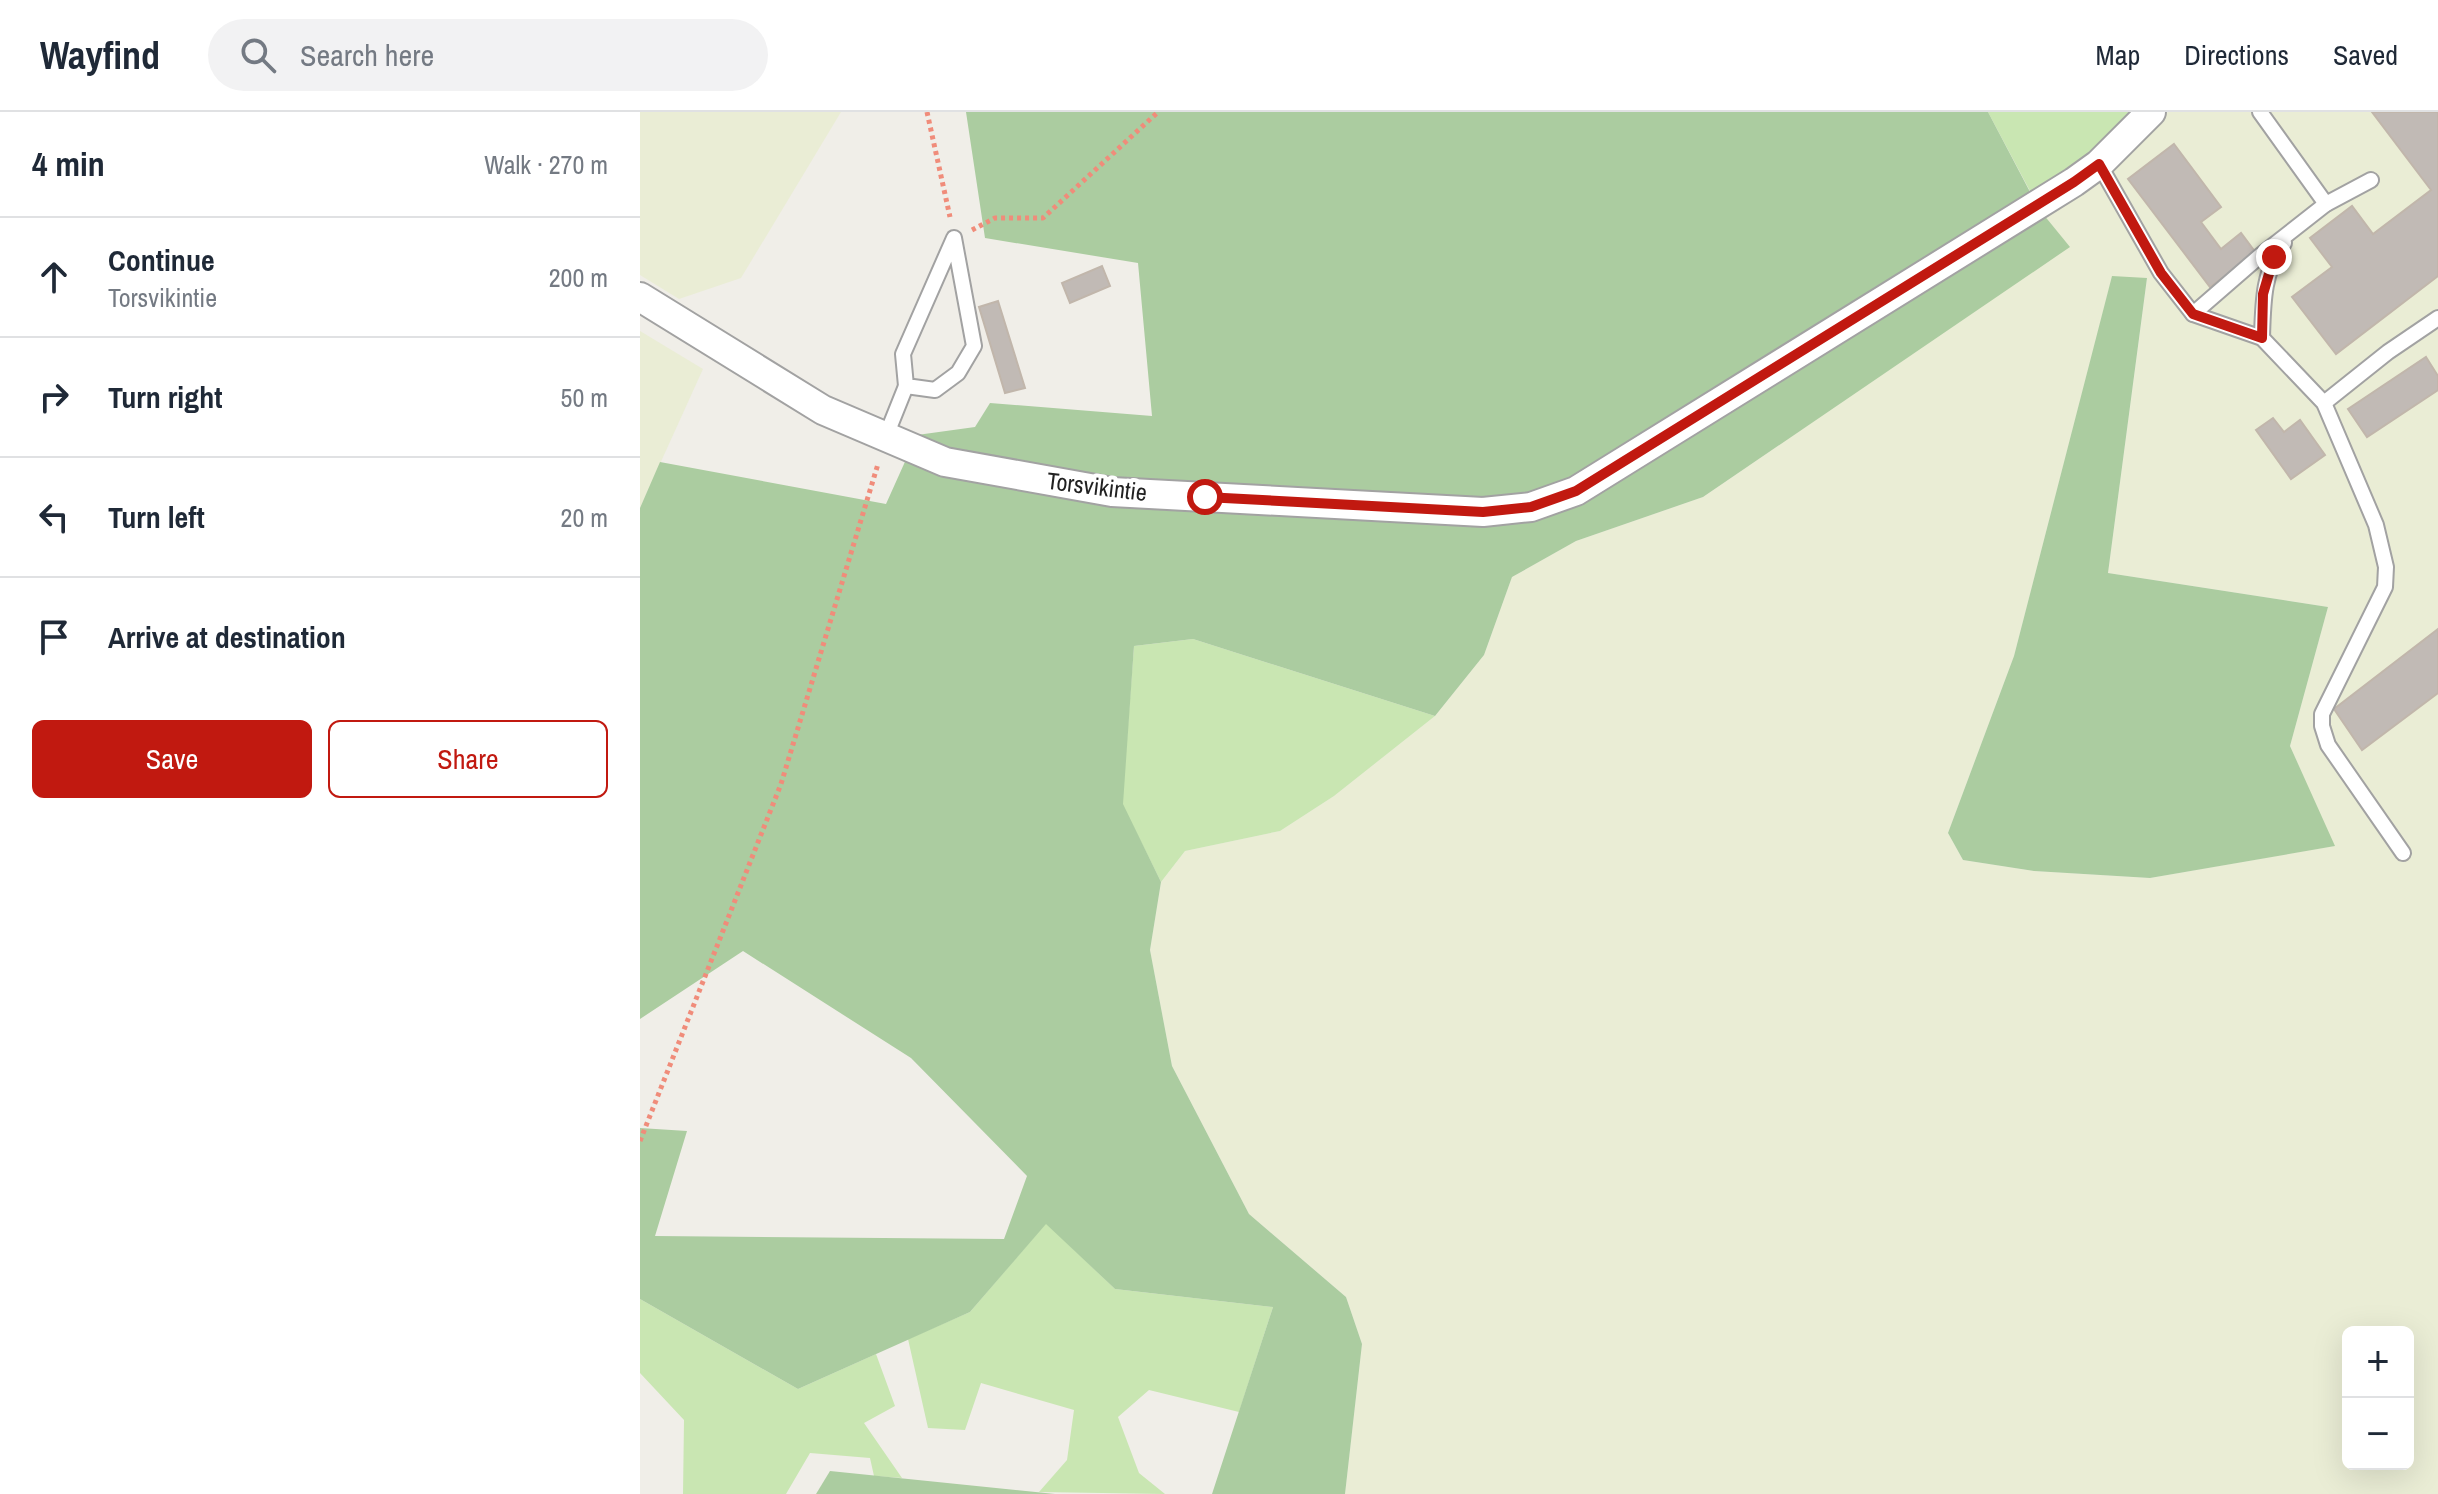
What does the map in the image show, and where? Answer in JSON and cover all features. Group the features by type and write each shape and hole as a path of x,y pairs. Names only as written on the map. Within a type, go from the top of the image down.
{"street":[{"name":"Torsvikintie","path":"640,297 823,410 945,462 1112,492 1483,512 1531,507 1576,491 2074,182 2099,164 2151,112"}],"lane":[{"path":"2260,112 2326,204"},
{"path":"2099,164 2161,273 2193,314 2262,338 2324,403 2376,525 2386,567 2385,587 2375,612 2322,714 2322,726 2328,745 2403,853"},
{"path":"2193,314 2326,204 2371,180"},
{"path":"2262,338 2263,294 2274,257 2294,229"},
{"path":"906,386 935,390 958,373 974,346 954,238"},
{"path":"886,436 906,386 903,354 954,238"},
{"path":"2324,403 2388,352 2438,318"}],"path":[{"path":"927,112 954,238 995,218 1043,218 1158,112"},
{"path":"640,1141 781,784 886,436"}],"green space":[{"path":"640,112 841,112 741,278 679,299 640,275"},
{"path":"966,112 1988,112 2039,209 2070,247 1703,497 1576,541 1512,577 1484,655 1435,716 1193,639 1134,646 1123,804 1161,882 1150,950 1172,1066 1249,1214 1346,1297 1362,1344 1345,1494 1212,1494 1273,1307 1115,1289 1046,1224 970,1312 798,1389 640,1299 640,1128 687,1131 655,1236 1004,1239 1027,1176 911,1058 743,951 640,1019 640,508 660,462 886,504 917,435 975,427 990,403 1152,416 1138,263 985,238"},
{"path":"1988,112 2137,112 2083,162 2031,193"},
{"path":"2168,112 2438,112 2438,1494 1345,1494 1362,1344 1346,1297 1249,1214 1172,1066 1150,950 1161,882 1185,851 1280,831 1334,796 1435,716 1484,655 1512,577 1576,541 1703,497 2069,247 2039,209 2088,185","holes":["2112,277 2147,279 2108,573 2328,607 2290,746 2334,846 2150,878 2034,871 1963,860 1948,833 2014,656"]},
{"path":"2112,276 2147,278 2108,573 2328,607 2290,746 2335,846 2150,878 2034,871 1963,860 1948,833 2014,656"},
{"path":"640,331 703,369 640,508"},
{"path":"1193,639 1435,716 1334,796 1280,831 1185,851 1161,882 1122,804 1134,646"},
{"path":"1046,1223 1115,1289 1273,1307 1239,1412 1149,1390 1118,1417 1139,1473 1165,1494 1039,1492 1067,1460 1074,1410 981,1383 965,1430 928,1428 908,1339 970,1312"},
{"path":"640,1299 798,1389 876,1354 895,1406 864,1423 902,1478 874,1476 870,1458 810,1453 786,1494 683,1494 684,1420 640,1373"},
{"path":"830,1471 1055,1494 816,1494"}],"building":[{"path":"2372,112 2438,112 2438,276 2336,354 2292,297 2332,267 2310,238 2352,206 2373,234 2431,190"},
{"path":"2174,144 2221,207 2201,222 2221,249 2241,233 2256,253 2210,287 2128,179"},
{"path":"1102,266 1110,286 1070,303 1062,283"},
{"path":"998,301 1025,388 1005,393 979,307"},
{"path":"2426,357 2438,376 2438,390 2367,437 2348,409"},
{"path":"2273,418 2284,432 2300,420 2325,455 2291,479 2256,430"},
{"path":"2438,629 2438,693 2362,750 2334,709"}],"route":[{"path":"1205,497 1483,512 1531,507 1576,491 2099,164 2161,273 2193,314 2221,325 2244,329 2262,338 2263,294 2274,257"}]}
